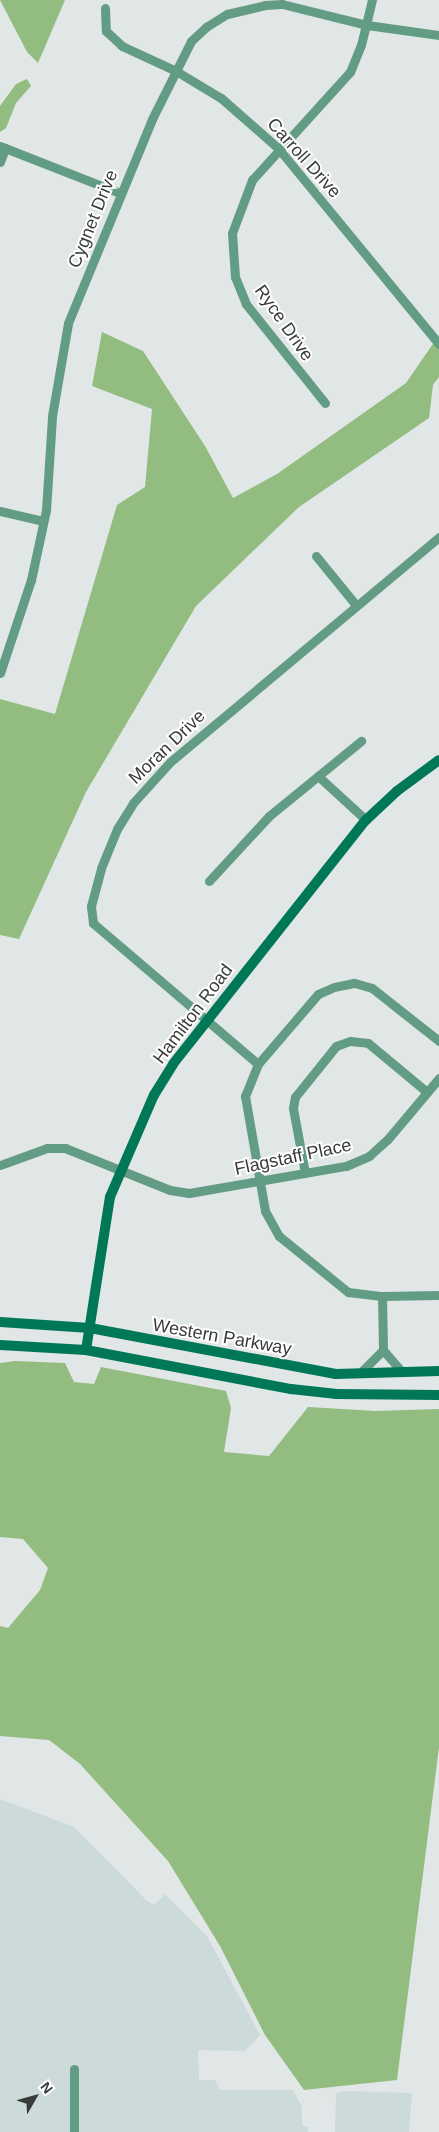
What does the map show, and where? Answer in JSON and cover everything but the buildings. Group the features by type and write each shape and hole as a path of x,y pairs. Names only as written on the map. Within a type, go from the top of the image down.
{"main road":[{"name":"Hamilton Road","path":"86,1350 103,1226 110,1197 124,1170 154,1095 173,1064 206,1021 366,820 397,791 439,760"},
{"name":"Western Parkway","path":"0,1322 90,1328 156,1342 336,1374 439,1371"},
{"name":"Western Parkway","path":"0,1345 86,1350 290,1389 337,1394 439,1395"}],"street":[{"name":"Ryce Drive","path":"325,403 246,304 236,277 231,249 235,219 252,180 278,148 350,72 367,25 372,0"},
{"name":"Cygnet Drive","path":"0,673 31,580 49,495 52,416 68,323 120,193 191,41 206,26 226,14 251,6 282,4 367,25 439,36"},
{"name":"Carroll Drive","path":"105,8 103,23 106,31 122,46 176,72 222,98 278,148 439,344"},
{"path":"0,162 2,147 120,193"},
{"path":"0,511 43,521"},
{"name":"Moran Drive","path":"258,1064 93,923 91,906 101,868 117,829 156,775 439,537"},
{"path":"316,556 356,605"},
{"path":"209,881 253,831 361,741"},
{"path":"318,776 366,820"},
{"path":"439,1042 380,993 364,985 345,984 318,994 258,1064 245,1096 259,1181 270,1224 278,1236 340,1288 348,1292 382,1296 439,1296"},
{"path":"305,1173 293,1108 295,1096 336,1046 350,1041 368,1043 427,1092"},
{"name":"Flagstaff Place","path":"0,1165 47,1148 65,1148 182,1193 346,1166 371,1154 387,1140 439,1078"},
{"path":"382,1296 383,1350 402,1372"},
{"path":"360,1373 383,1350"},
{"path":"74,2069 74,2132"}],"shaded area":[{"path":"0,1799 74,1827 146,1900 154,1905 165,1894 207,1936 260,2035 245,2051 198,2050 199,2080 215,2080 220,2090 293,2090 302,2107 302,2125 308,2127 308,2132 0,2132"},
{"path":"344,2091 412,2093 409,2132 335,2132 336,2093"}],"green space":[{"path":"0,0 65,0 38,63 27,52"},
{"path":"27,79 31,86 16,103 6,128 0,132 0,106 16,84"},
{"path":"102,332 143,351 205,446 233,498 277,474 406,383 439,335 439,377 433,385 429,418 299,507 196,606 86,792 19,939 0,935 0,699 55,714 117,505 145,487 152,409 92,386"},
{"path":"15,1361 65,1363 74,1382 94,1384 101,1367 226,1391 231,1408 224,1452 269,1456 308,1407 376,1411 439,1409 439,1747 397,2080 304,2090 265,2035 220,1946 168,1861 80,1764 49,1740 0,1736 0,1626 8,1628 40,1590 48,1568 23,1539 0,1537 0,1363"}]}
